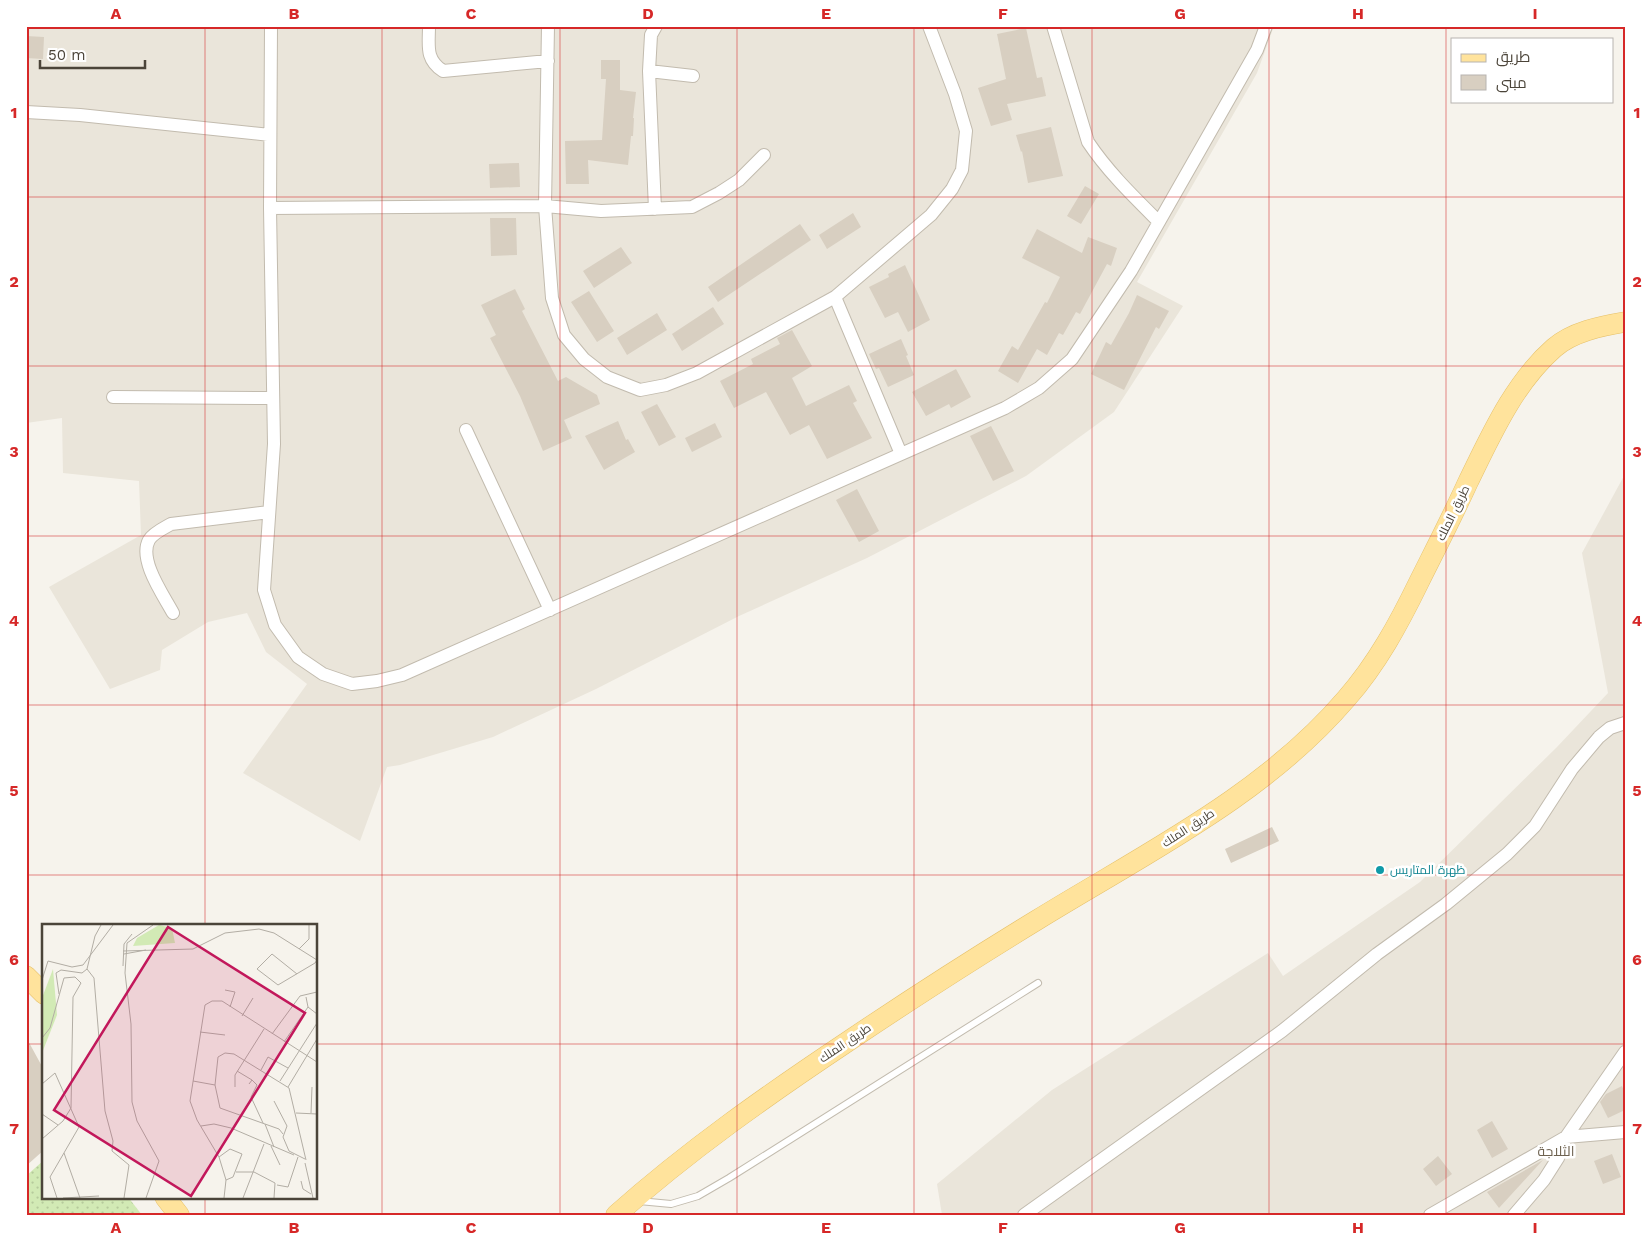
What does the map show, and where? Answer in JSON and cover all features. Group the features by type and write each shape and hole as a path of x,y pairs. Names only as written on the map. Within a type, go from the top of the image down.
{"main road":[{"name":"طريق الملك","path":"616,1215 703,1142 780,1087 884,1017 1008,938 1190,827 1280,764 1347,699 1380,655 1409,603 1482,453 1508,406 1530,373 1556,346 1579,334 1605,325 1625,322"},
{"path":"26,976 42,992"},
{"path":"166,1198 179,1215"}],"street":[{"path":"271,26 270,208 274,444 264,590 275,625 298,657 323,674 352,684 402,675 1006,408 1039,388 1072,359 1131,271 1257,50 1266,26"},
{"path":"429,26 431,59 434,65 443,71 548,61"},
{"path":"548,26 545,206 552,298 564,335 584,359 607,377 640,390 666,385 697,373 835,297 931,215 952,189 962,170 966,131 955,94 929,26"},
{"path":"655,209 649,72 651,35 656,26"},
{"path":"1053,26 1088,142 1130,193 1159,222"},
{"path":"649,72 693,76"},
{"path":"26,112 80,115 270,134"},
{"path":"270,208 545,206 601,211 692,207 739,180 764,155"},
{"path":"835,297 902,454"},
{"path":"113,398 273,398"},
{"path":"466,430 550,610"},
{"path":"173,613 152,574 146,553 149,540 160,530 171,524 269,512"},
{"path":"1024,1215 1282,1031 1377,954 1446,904 1507,854 1535,826 1572,769 1599,737 1610,728 1625,723"},
{"path":"1514,1215 1544,1180 1558,1158 1566,1137 1625,1052"},
{"path":"1430,1215 1566,1137 1625,1132"}],"lane":[{"path":"632,1200 671,1204 698,1196 730,1178 1038,983"}],"shaded area":[{"path":"26,26 1274,26 1257,73 1137,282 1183,306 1114,412 1026,476 867,558 739,616 596,689 493,737 400,765 387,767 360,841 243,773 307,684 266,652 247,613 208,622 162,650 160,670 110,689 49,587 141,535 139,481 63,473 62,418 26,423"},
{"name":"الثلاجة","path":"1625,474 1625,1215 942,1215 937,1184 1052,1090 1268,953 1283,976 1420,882 1557,747 1608,693 1582,553"}],"green space":[{"path":"42,1162 42,1198 129,1198 142,1215 26,1215 26,1176"}],"building":[{"path":"1026,28 1037,78 1042,77 1046,96 1007,104 1012,120 991,126 978,88 1006,79 997,34"},
{"path":"26,36 44,37 43,59 26,58"},
{"path":"601,60 620,60 620,90 636,92 633,136 631,136 628,165 588,160 589,184 566,184 565,141 602,140 606,79 601,79"},
{"path":"1051,127 1063,176 1028,183 1022,151 1016,135"},
{"path":"519,163 520,187 490,188 489,164"},
{"path":"1085,186 1099,194 1081,224 1067,216"},
{"path":"853,213 861,227 827,249 819,235"},
{"path":"490,218 516,218 517,255 491,256"},
{"path":"800,224 811,240 718,302 708,287"},
{"path":"1037,229 1082,253 1088,237 1117,248 1111,266 1107,264 1080,314 1076,312 1063,335 1059,333 1047,355 1037,349 1018,383 998,371 1012,346 1018,350 1045,302 1047,303 1060,277 1022,258"},
{"path":"621,247 632,263 594,288 583,271"},
{"path":"905,265 930,320 908,332 898,312 885,318 869,287 889,277 888,274"},
{"path":"515,289 525,309 522,311 558,381 566,377 597,395 600,404 564,420 572,438 543,451 520,396 490,338 496,335 481,305"},
{"path":"589,291 614,331 597,342 571,302"},
{"path":"1137,295 1169,311 1159,329 1156,327 1124,390 1091,374 1106,342 1111,345"},
{"path":"713,307 724,324 682,351 672,334"},
{"path":"657,313 667,330 627,355 617,338"},
{"path":"792,330 812,366 792,378 806,406 849,385 857,401 853,403 872,438 827,459 809,425 790,435 766,392 734,408 720,381 753,364 751,359 780,344 777,338"},
{"path":"901,339 914,375 888,387 879,368 876,369 869,354"},
{"path":"956,369 971,397 951,408 949,404 926,416 912,392"},
{"path":"657,404 676,437 659,446 641,412"},
{"path":"618,421 626,440 628,439 635,452 604,470 585,436"},
{"path":"715,423 722,437 692,452 685,438"},
{"path":"991,426 1014,471 993,481 970,436"},
{"path":"857,489 879,531 859,542 836,500"},
{"path":"1272,827 1279,841 1231,863 1225,849"},
{"path":"26,1037 42,1066 42,1152 26,1166"},
{"path":"1622,1086 1625,1093 1625,1110 1608,1118 1600,1102 1606,1094"},
{"path":"1492,1121 1508,1149 1492,1158 1477,1130"},
{"path":"1612,1154 1621,1177 1603,1184 1594,1161"},
{"path":"1438,1156 1452,1174 1436,1186 1423,1169"},
{"path":"1543,1160 1499,1208 1487,1192"}],"place":[{"name":"ظهرة المتاريس","path":"1380,870"}],"district":[{"name":"الثلاجة","path":"1556,1151"}]}
